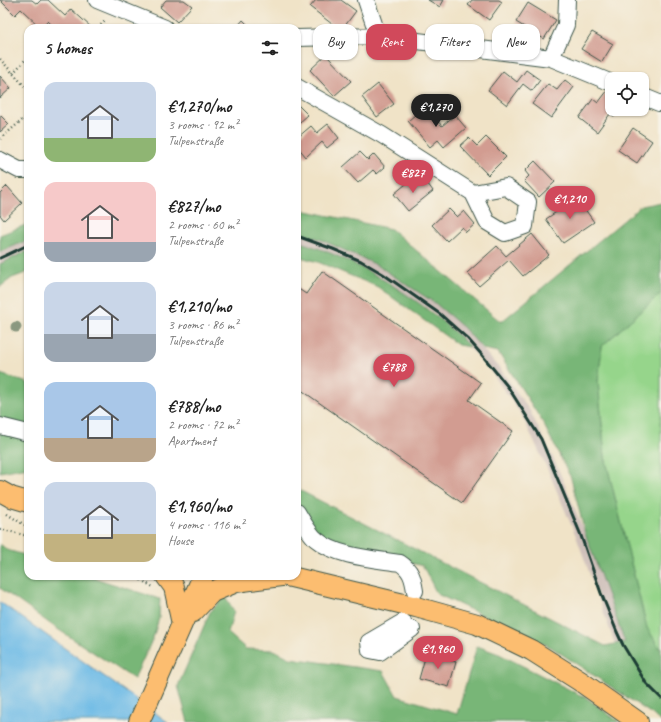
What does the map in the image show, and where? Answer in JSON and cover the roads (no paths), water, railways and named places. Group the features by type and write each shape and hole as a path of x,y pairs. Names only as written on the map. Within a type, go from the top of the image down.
{"main road":[{"path":"301,579 416,607 477,624 531,650 580,681 638,722"},
{"path":"169,580 174,587 182,624"},
{"path":"139,722 201,580"},
{"path":"182,624 212,592 236,582 251,580"}],"street":[{"path":"97,0 155,24"},
{"path":"366,0 374,24"},
{"path":"551,58 566,25 567,0"},
{"path":"301,38 366,36"},
{"path":"417,41 551,58 605,80"},
{"path":"301,90 382,135 473,193"},
{"path":"649,99 659,103"},
{"path":"0,160 19,170 24,170"},
{"path":"0,426 24,432"},
{"path":"301,518 316,540 332,548 349,554 400,563 407,568 413,579 415,591"}],"water":[{"path":"0,602 168,722 0,722"}],"railway":[{"path":"301,237 361,261 383,274 440,314 468,339 508,387 541,439 580,533 601,593 623,645 646,683 661,698"},
{"path":"0,258 24,247"}]}
